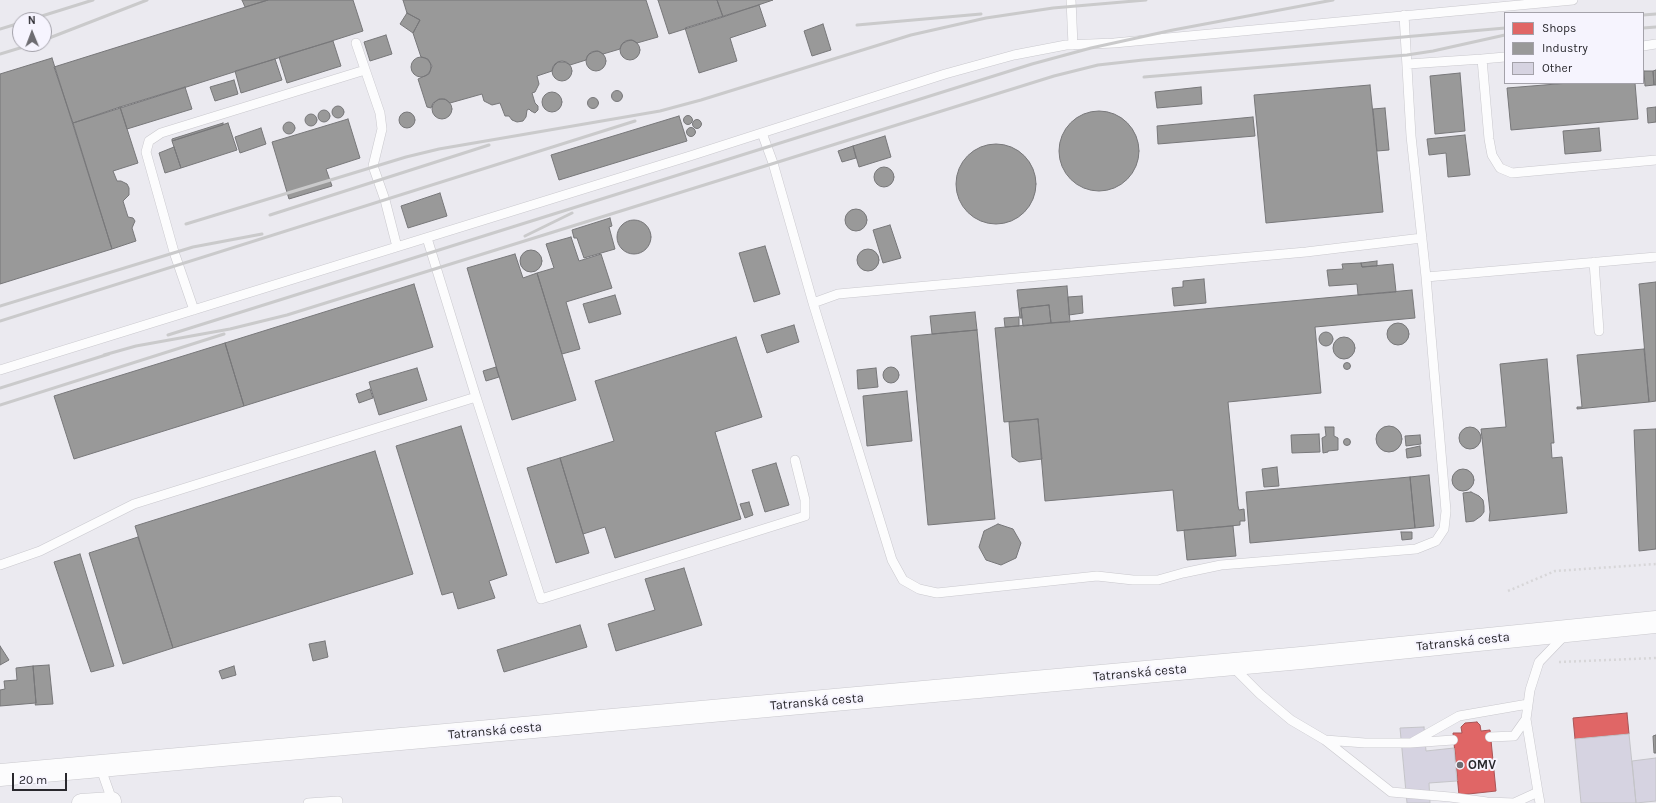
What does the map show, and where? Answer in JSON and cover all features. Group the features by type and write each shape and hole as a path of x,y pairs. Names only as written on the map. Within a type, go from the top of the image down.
{"main road":[{"name":"Tatranská cesta","path":"0,775 1231,664 1656,622"}],"street":[{"path":"81,803 112,802"}],"lane":[{"path":"1071,0 1073,45"},
{"path":"0,370 427,238 945,74 1014,55 1073,45 1121,42 1573,0"},
{"path":"762,133 773,163 813,303 892,560 903,580 918,589 937,593 1097,576 1133,580 1158,580 1221,565 1416,549 1436,541 1444,529 1446,511 1426,277 1411,136 1404,15"},
{"path":"356,43 380,114 382,129 373,166 385,200 397,247"},
{"path":"1644,46 1656,44"},
{"path":"1408,64 1504,57"},
{"path":"1482,59 1489,139 1492,155 1500,168 1512,173 1656,160"},
{"path":"194,310 176,259 146,152 149,141 160,133 365,70"},
{"path":"427,238 541,599 805,516 805,500 795,460"},
{"path":"813,303 838,294 1306,252 1422,238"},
{"path":"1426,277 1656,257"},
{"path":"1594,262 1599,331"},
{"path":"0,565 40,551 134,504 476,397"},
{"path":"1540,803 1526,719 1530,690 1539,662 1570,631"},
{"path":"1231,664 1260,694 1291,720 1325,740 1391,792 1450,796 1487,802 1514,803 1538,792"},
{"path":"1410,743 1459,716 1528,704"},
{"path":"1490,737 1514,736 1526,719"},
{"path":"1325,740 1365,744 1454,740"},
{"path":"100,766 112,802"},
{"path":"308,803 338,800 338,803"}],"path":[{"path":"1508,591 1556,571 1656,564"},
{"path":"1539,662 1656,658"}],"building: Shops":[{"path":"1627,713 1629,734 1575,739 1573,718"},
{"path":"1477,722 1480,725 1481,731 1490,730 1496,791 1459,795 1453,733 1462,733 1461,727 1465,723"}],"building: Industry":[{"path":"242,0 268,0 245,7"},
{"path":"268,0 353,0 363,31 73,123 54,67"},
{"path":"403,0 646,0 658,37 637,43 632,40 627,41 622,44 620,49 603,54 598,51 593,52 588,55 586,60 570,65 565,62 558,62 552,71 537,76 539,84 535,92 532,93 535,103 538,106 538,110 535,113 529,109 527,110 526,117 523,121 517,122 512,120 509,116 505,116 500,103 492,105 484,101 482,94 450,103 445,99 439,99 433,103 431,108 427,107 418,79 429,74 432,66 428,59 421,57 413,33 420,20 407,13"},
{"path":"658,0 717,0 723,17 669,34"},
{"path":"717,0 773,0 723,17"},
{"path":"759,5 766,26 730,38 737,61 699,73 685,28"},
{"path":"407,13 420,20 413,33 400,24"},
{"path":"823,24 831,50 812,56 804,31"},
{"path":"386,35 392,54 370,61 364,42"},
{"path":"630,40 637,43 640,50 637,57 630,60 623,57 620,50 623,43"},
{"path":"333,41 341,66 287,83 279,57"},
{"path":"596,51 603,54 606,61 603,68 596,71 589,68 586,61 589,54"},
{"path":"421,57 428,60 431,67 428,74 421,77 414,74 411,67 414,60"},
{"path":"52,58 112,249 0,284 0,74"},
{"path":"275,59 282,80 241,93 235,71"},
{"path":"562,61 569,64 572,71 569,78 562,81 555,78 552,71 555,64"},
{"path":"1656,70 1656,85 1654,85 1653,71"},
{"path":"1644,71 1653,71 1654,85 1645,86"},
{"path":"1460,73 1465,131 1435,134 1430,76"},
{"path":"234,80 238,94 215,101 210,87"},
{"path":"1557,84 1635,84 1638,119 1511,130 1507,88"},
{"path":"1370,85 1383,212 1266,223 1254,95"},
{"path":"185,87 192,109 127,129 120,107"},
{"path":"1201,87 1202,104 1157,108 1155,92"},
{"path":"615,91 619,91 621,92 621,100 615,101 612,98 612,94"},
{"path":"552,92 559,95 562,102 559,109 552,112 545,109 542,102 545,95"},
{"path":"591,98 595,98 597,99 597,107 591,108 588,105 588,101"},
{"path":"442,99 449,102 452,109 449,116 442,119 435,116 432,109 435,102"},
{"path":"336,106 340,106 344,112 340,118 336,118 332,114 332,110"},
{"path":"120,107 138,163 113,171 117,181 127,184 129,188 129,195 123,201 128,217 133,218 135,221 132,228 136,241 112,249 73,123"},
{"path":"1656,107 1656,122 1648,123 1647,108"},
{"path":"1385,108 1389,150 1377,151 1373,109"},
{"path":"322,110 326,110 330,116 326,122 322,122 318,118 318,114"},
{"path":"1099,111 1114,114 1127,123 1136,136 1139,151 1136,166 1127,179 1114,188 1099,191 1084,188 1071,179 1062,166 1059,151 1062,136 1071,123 1084,114"},
{"path":"404,112 410,112 415,117 413,126 410,128 404,128 399,123 399,117"},
{"path":"309,114 313,114 317,120 313,126 309,126 305,122 305,118"},
{"path":"679,116 687,141 559,180 551,155"},
{"path":"686,116 690,116 692,120 690,124 686,124 684,122 684,118"},
{"path":"1253,117 1255,136 1158,144 1157,126"},
{"path":"348,119 360,158 326,169 332,186 289,199 272,142"},
{"path":"695,120 699,120 701,124 699,128 695,128 693,126 693,122"},
{"path":"287,122 291,122 295,128 291,134 287,134 283,130 283,126"},
{"path":"223,123 223,125 172,141 172,139"},
{"path":"228,123 237,150 181,168 172,141"},
{"path":"691,127 696,132 691,137 686,132"},
{"path":"261,128 266,144 240,153 235,137"},
{"path":"1599,128 1601,151 1565,154 1563,131"},
{"path":"1465,135 1470,175 1448,177 1446,153 1429,155 1427,139"},
{"path":"885,136 891,157 859,167 853,146"},
{"path":"996,144 1011,147 1024,156 1033,169 1036,184 1033,199 1024,212 1011,221 996,224 981,221 968,212 959,199 956,184 959,169 968,156 981,147"},
{"path":"853,146 856,158 842,162 838,151"},
{"path":"174,147 181,168 165,173 159,153"},
{"path":"884,167 891,170 894,177 891,184 884,187 877,184 874,177 877,170"},
{"path":"440,193 447,216 408,228 401,206"},
{"path":"856,209 864,212 867,220 864,228 856,231 848,228 845,220 848,212"},
{"path":"610,218 612,226 609,227 615,249 584,258 577,238 574,238 572,230"},
{"path":"631,220 637,220 641,221 648,227 651,237 650,244 644,251 637,254 631,254 627,253 620,247 617,240 617,234 618,230 624,223"},
{"path":"890,225 901,258 883,263 873,230"},
{"path":"571,237 579,261 601,254 612,288 566,302 580,349 562,354 537,273 554,268 546,244"},
{"path":"765,246 780,294 754,302 739,253"},
{"path":"868,249 876,252 879,260 876,268 868,271 860,268 857,260 860,252"},
{"path":"527,250 535,250 542,257 542,265 535,272 527,272 520,265 520,257"},
{"path":"515,254 523,278 537,273 576,400 512,420 467,268"},
{"path":"1377,261 1377,266 1362,267 1361,263"},
{"path":"1361,263 1362,267 1393,264 1396,292 1358,295 1357,284 1329,286 1327,270 1343,269 1342,264"},
{"path":"1204,279 1206,303 1174,306 1172,288 1183,287 1183,281"},
{"path":"1656,282 1656,401 1649,402 1639,284"},
{"path":"414,284 433,347 244,406 225,343"},
{"path":"1067,286 1070,322 1051,323 1049,305 1021,308 1022,318 1020,318 1017,290"},
{"path":"1412,290 1415,318 1315,327 1321,393 1228,402 1238,506 1239,510 1244,509 1245,521 1240,521 1240,525 1177,531 1173,490 1045,501 1038,419 1004,422 995,328"},
{"path":"615,295 621,314 589,323 583,304"},
{"path":"1082,296 1083,313 1069,315 1068,297"},
{"path":"1049,305 1051,323 1023,326 1021,308"},
{"path":"975,312 977,330 932,334 930,316"},
{"path":"1019,317 1019,326 1005,327 1004,318"},
{"path":"1398,323 1402,324 1408,330 1408,338 1402,344 1398,345 1394,344 1388,338 1387,334 1388,330 1394,324"},
{"path":"794,325 799,342 767,353 761,335"},
{"path":"977,330 995,519 928,525 911,336"},
{"path":"1326,332 1331,334 1333,339 1331,344 1326,346 1321,344 1319,339 1321,334"},
{"path":"736,337 762,417 715,432 741,519 615,558 605,527 583,534 560,458 614,441 595,381"},
{"path":"1344,337 1352,340 1355,348 1352,356 1344,359 1336,356 1333,348 1336,340"},
{"path":"225,343 244,406 74,459 54,396"},
{"path":"1644,349 1649,402 1577,409 1577,407 1582,407 1577,355"},
{"path":"1547,359 1554,443 1551,443 1552,458 1562,457 1567,513 1489,521 1490,512 1481,429 1506,427 1500,364"},
{"path":"1347,362 1350,363 1350,369 1347,370 1344,369 1343,366 1344,363"},
{"path":"496,367 499,377 486,381 483,371"},
{"path":"888,367 894,367 899,372 897,381 894,383 888,383 883,378 883,372"},
{"path":"417,368 427,400 379,415 369,382"},
{"path":"876,368 878,387 858,389 857,370"},
{"path":"370,389 373,398 359,403 356,394"},
{"path":"907,391 912,441 867,446 863,396"},
{"path":"1038,419 1042,459 1019,462 1012,457 1009,422"},
{"path":"461,426 507,575 489,581 495,598 458,609 453,592 442,595 396,446"},
{"path":"1389,426 1398,430 1402,439 1398,448 1389,452 1380,448 1376,439 1380,430"},
{"path":"1325,427 1334,427 1334,436 1338,438 1338,450 1323,453 1322,438 1326,436"},
{"path":"1466,427 1474,427 1481,434 1481,442 1474,449 1466,449 1459,442 1459,434"},
{"path":"1656,429 1656,549 1639,551 1634,430"},
{"path":"1319,434 1320,452 1292,453 1291,435"},
{"path":"1420,435 1421,444 1406,446 1405,436"},
{"path":"1347,438 1350,439 1350,445 1347,446 1344,445 1343,442 1344,439"},
{"path":"1420,446 1421,456 1407,458 1406,449"},
{"path":"375,451 413,574 173,648 135,526"},
{"path":"560,458 589,553 556,563 527,468"},
{"path":"776,463 789,505 765,512 752,470"},
{"path":"1277,467 1279,486 1264,487 1262,469"},
{"path":"1463,469 1471,472 1474,480 1471,488 1463,491 1455,488 1452,480 1455,472"},
{"path":"1429,475 1434,526 1415,528 1410,477"},
{"path":"1410,477 1415,528 1250,543 1246,492"},
{"path":"1471,492 1483,500 1484,512 1474,521 1466,522 1463,493"},
{"path":"749,502 753,515 745,518 740,504"},
{"path":"998,524 1013,529 1021,543 1016,558 1001,565 986,560 979,547 984,531"},
{"path":"1233,526 1236,556 1187,560 1184,530"},
{"path":"1401,532 1412,532 1412,539 1402,540"},
{"path":"138,537 173,648 123,664 89,553"},
{"path":"80,554 114,666 91,672 54,562"},
{"path":"684,568 702,625 616,651 608,624 655,610 645,579"},
{"path":"580,625 587,647 504,672 497,650"},
{"path":"325,641 328,657 313,661 309,644"},
{"path":"0,646 9,660 0,665"},
{"path":"49,665 53,704 35,705 33,666"},
{"path":"33,666 36,703 0,706 0,690 5,689 4,681 17,680 16,668"},
{"path":"234,666 236,675 222,679 219,671"},
{"path":"1656,735 1656,753 1654,753 1653,736"}],"building: Other":[{"path":"1424,727 1426,751 1454,748 1457,781 1429,783 1430,803 1407,803 1400,728"},
{"path":"1629,734 1636,803 1581,803 1575,739"},
{"path":"1656,758 1656,801 1636,803 1632,761"}],"railway":[{"path":"52,13 93,0"},
{"path":"52,37 147,0"},
{"path":"186,224 406,157 439,149 660,111 701,100 911,35 986,18 1053,8 1146,0"},
{"path":"168,335 1032,64 1091,48 1173,30 1333,0"},
{"path":"857,25 981,14"},
{"path":"1644,15 1656,14"},
{"path":"0,29 12,25"},
{"path":"1644,28 1656,27"},
{"path":"104,355 136,346 230,329 287,315 1054,76 1098,65 1504,28"},
{"path":"1144,77 1407,55 1433,51 1504,35"},
{"path":"0,54 12,50"},
{"path":"0,321 635,121"},
{"path":"270,215 489,145"},
{"path":"525,236 572,213"},
{"path":"0,306 193,247 262,234"},
{"path":"0,405 224,334"},
{"path":"0,388 109,354"}],"place":[{"name":"OMV","path":"1460,765"}]}
